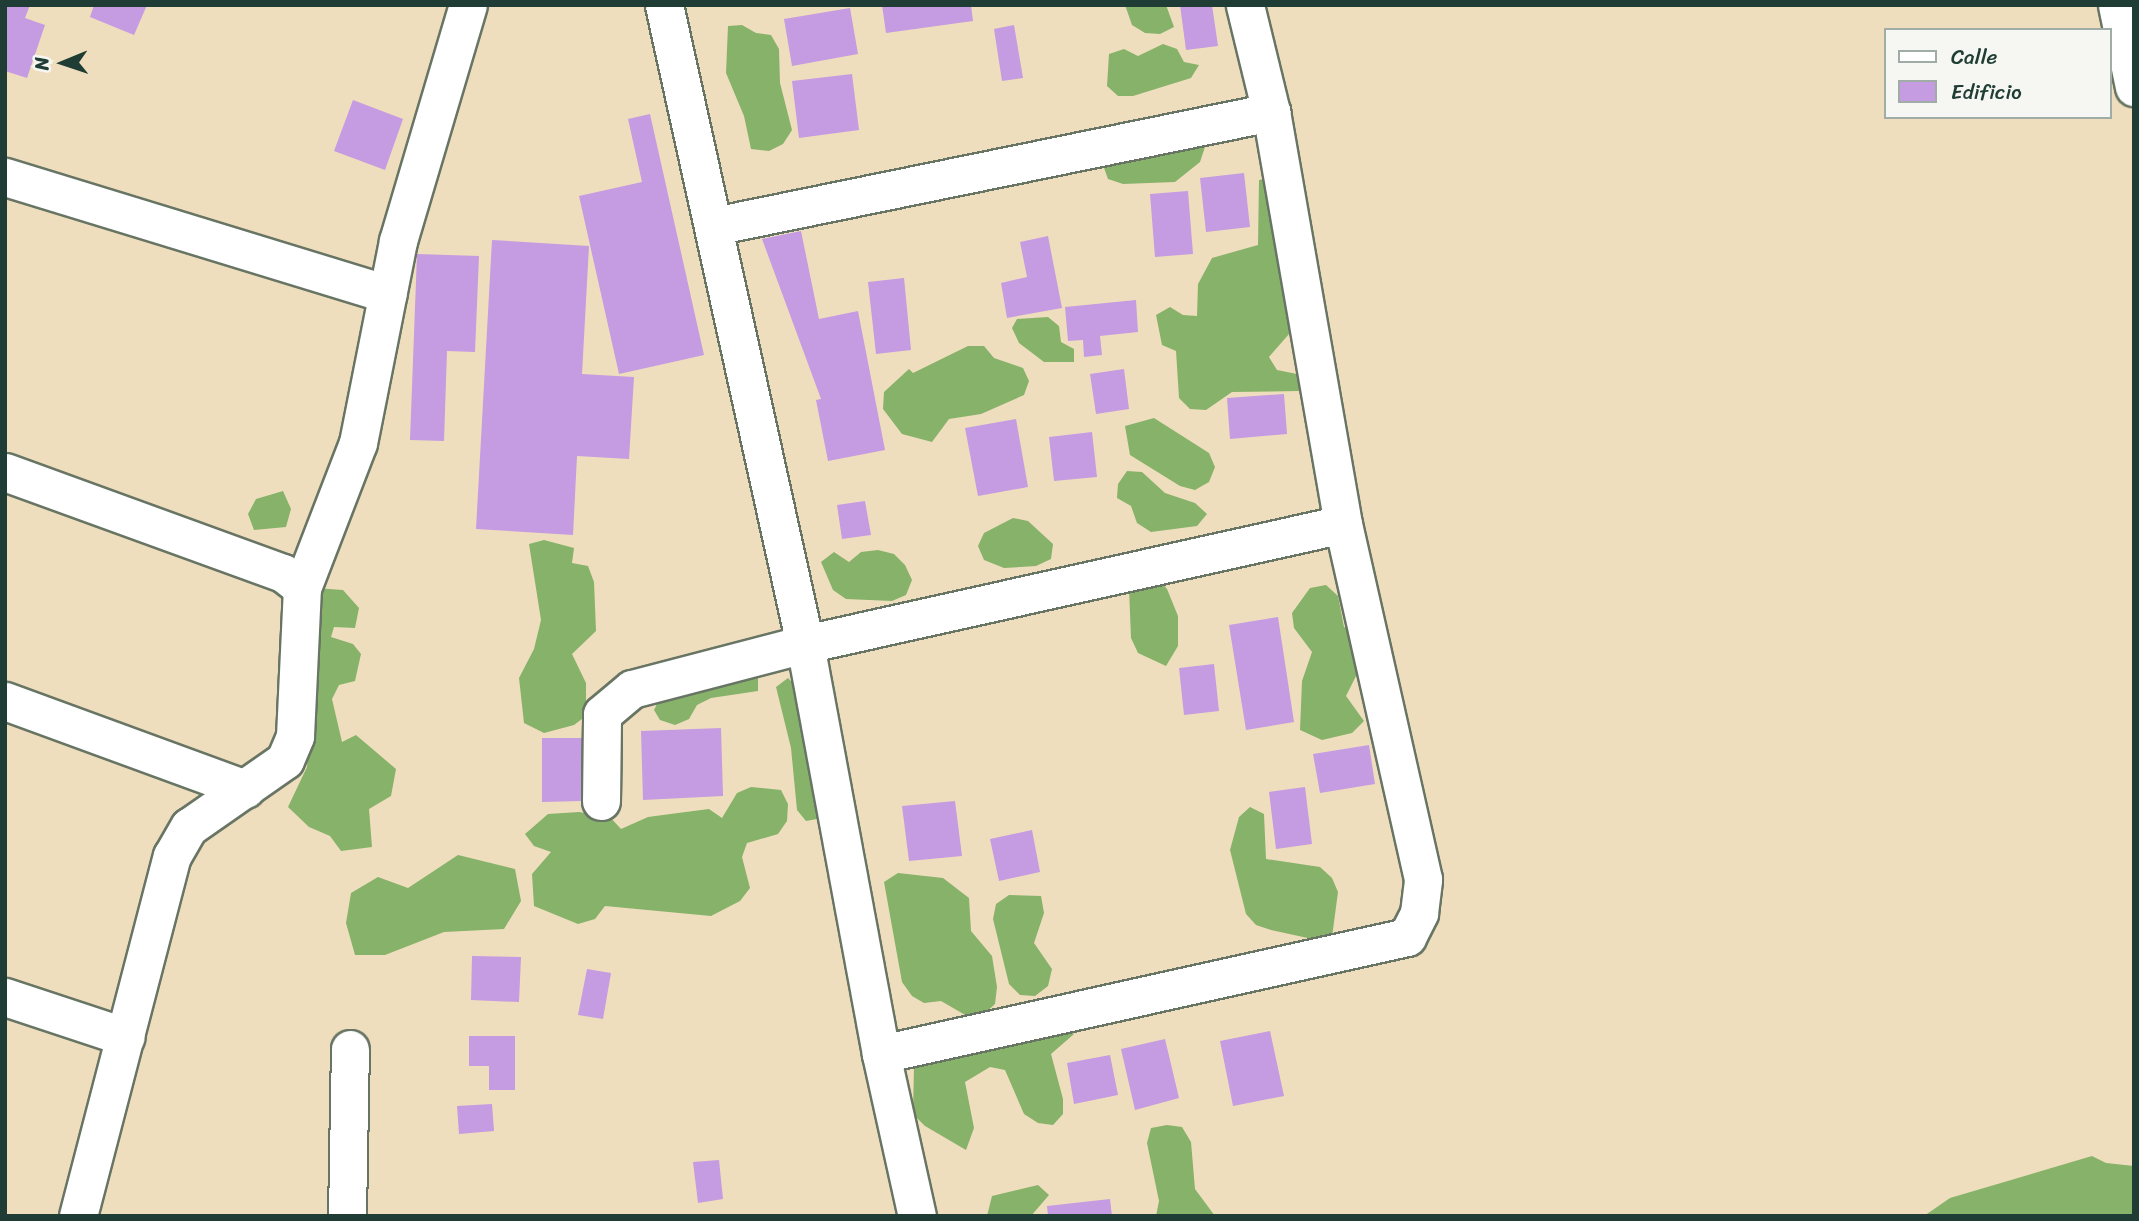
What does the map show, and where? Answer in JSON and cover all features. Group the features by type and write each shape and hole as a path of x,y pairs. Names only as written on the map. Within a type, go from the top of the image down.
{"street":[{"path":"78,1216 91,1178 172,856 189,827 285,760 295,736 302,588 358,443 398,240 468,5"},
{"path":"881,1054 1408,936 1419,913 1423,879 1343,524 1270,112 1245,5"},
{"path":"2117,5 2134,87"},
{"path":"658,8 714,226 805,644 881,1054 917,1216"},
{"path":"714,226 1270,112"},
{"path":"5,177 388,294"},
{"path":"5,472 283,573 302,588"},
{"path":"601,801 602,714 614,700 632,689 805,644 1343,524"},
{"path":"5,701 245,789"},
{"path":"5,997 126,1037"},
{"path":"347,1216 350,1049"},
{"path":"91,1178 93,1216"}],"green space":[{"path":"1125,5 1166,5 1174,27 1160,34 1145,33 1132,25"},
{"path":"742,25 756,33 771,35 779,49 780,83 792,130 783,144 769,151 751,149 744,116 726,73 728,26"},
{"path":"1163,44 1177,49 1184,62 1199,65 1191,78 1133,96 1118,96 1107,86 1109,54 1124,49 1138,56"},
{"path":"1193,138 1205,147 1200,162 1175,182 1123,184 1108,179 1103,165"},
{"path":"1274,177 1291,316 1289,334 1269,357 1277,370 1307,376 1300,391 1232,392 1206,410 1190,409 1179,398 1176,351 1162,345 1156,315 1170,307 1183,315 1197,316 1198,284 1212,258 1258,245 1259,180"},
{"path":"1048,317 1059,326 1061,342 1074,349 1074,362 1044,362 1019,343 1012,328 1017,319"},
{"path":"968,346 984,346 994,358 1023,368 1029,381 1024,395 981,414 949,419 932,442 902,434 883,409 884,392 909,369 913,373"},
{"path":"1154,418 1209,453 1215,467 1209,482 1195,490 1180,486 1130,455 1125,426"},
{"path":"1127,471 1142,472 1165,493 1195,503 1207,514 1197,526 1151,532 1137,523 1131,506 1117,498 1118,484"},
{"path":"283,491 291,509 286,527 254,530 248,514 256,499"},
{"path":"1013,518 1028,521 1053,544 1051,559 1036,566 1004,568 984,560 978,546 984,533"},
{"path":"544,540 574,548 572,563 588,566 594,582 596,631 572,654 586,683 586,716 574,725 544,733 524,723 519,678 534,649 541,620 529,544"},
{"path":"878,550 894,554 905,565 912,580 906,595 892,601 846,599 833,590 821,562 834,552 849,562 861,552"},
{"path":"1156,576 1167,589 1178,616 1178,646 1166,666 1138,653 1131,638 1129,588"},
{"path":"1326,585 1338,596 1344,627 1359,635 1361,666 1346,696 1364,721 1352,733 1322,740 1300,730 1302,681 1312,652 1294,628 1292,613 1310,588"},
{"path":"315,588 343,590 359,608 355,628 334,627 331,637 353,644 361,654 355,681 339,685 332,699 342,742 356,735 396,769 391,796 369,809 372,847 341,851 330,836 309,827 288,807 307,767"},
{"path":"758,674 758,691 711,698 697,705 689,719 675,725 660,720 654,710 661,696"},
{"path":"788,678 800,690 828,817 806,821 797,810 791,748 776,687"},
{"path":"751,787 781,790 788,804 787,821 778,834 747,843 742,857 750,888 740,901 711,916 605,906 595,919 578,924 534,906 532,874 551,852 534,846 525,834 548,814 579,812 610,817 621,829 648,817 709,809 722,818 737,793"},
{"path":"1250,807 1264,814 1266,859 1320,867 1332,878 1338,892 1332,937 1317,940 1271,930 1256,925 1246,914 1230,850 1239,817"},
{"path":"458,855 515,869 521,901 504,929 444,932 385,955 355,955 346,923 351,893 378,877 408,888"},
{"path":"898,873 943,878 969,898 971,931 992,956 997,987 995,1004 982,1016 967,1016 941,1001 924,1003 912,996 902,982 884,882"},
{"path":"1009,895 1041,896 1044,913 1034,943 1052,969 1048,986 1035,996 1020,995 1009,984 993,919 996,904"},
{"path":"1062,1022 1074,1034 1051,1054 1063,1099 1063,1114 1053,1125 1038,1123 1024,1114 1005,1070 990,1067 965,1082 974,1128 966,1150 925,1126 913,1114 914,1065"},
{"path":"1167,1125 1182,1127 1191,1142 1195,1189 1215,1216 1156,1216 1159,1201 1147,1143 1151,1128"},
{"path":"2092,1156 2106,1163 2134,1166 2134,1216 1924,1216 1950,1198"},
{"path":"1038,1185 1049,1195 1031,1216 987,1216 992,1196"}],"building":[{"path":"5,5 30,5 25,18 45,25 27,78 5,71"},
{"path":"94,5 147,5 134,35 90,17"},
{"path":"882,5 971,5 973,21 886,33"},
{"path":"1180,5 1212,5 1218,46 1186,50"},
{"path":"850,8 858,54 792,66 784,19"},
{"path":"1014,25 1023,78 1002,81 994,29"},
{"path":"852,74 859,130 799,138 792,81"},
{"path":"353,100 403,119 385,170 334,151"},
{"path":"650,114 704,355 619,374 579,196 642,182 628,119"},
{"path":"1244,173 1250,227 1206,232 1200,178"},
{"path":"1188,191 1193,254 1155,257 1150,194"},
{"path":"801,231 819,319 858,311 885,450 828,461 816,400 821,399 762,239"},
{"path":"1048,236 1062,308 1007,318 1001,283 1027,277 1020,242"},
{"path":"492,240 589,246 582,374 634,377 629,459 577,456 573,535 476,529"},
{"path":"417,254 479,256 475,352 447,351 444,441 410,440"},
{"path":"904,278 911,350 876,354 868,282"},
{"path":"1136,300 1138,332 1100,336 1102,355 1084,357 1083,340 1068,341 1065,307"},
{"path":"1124,369 1129,409 1096,414 1090,374"},
{"path":"1284,394 1287,434 1230,439 1227,398"},
{"path":"1016,419 1028,487 978,496 965,428"},
{"path":"1092,432 1097,477 1054,481 1049,437"},
{"path":"865,501 871,535 842,539 837,505"},
{"path":"1278,617 1294,722 1246,730 1229,625"},
{"path":"1214,664 1219,711 1184,715 1179,668"},
{"path":"721,728 723,796 643,800 641,731"},
{"path":"542,738 582,738 582,801 542,802"},
{"path":"1369,745 1375,784 1320,793 1313,754"},
{"path":"1305,787 1312,844 1276,849 1269,792"},
{"path":"955,801 962,856 909,861 902,806"},
{"path":"1032,830 1040,872 999,881 990,839"},
{"path":"472,956 521,957 519,1002 471,1000"},
{"path":"587,969 611,973 603,1019 578,1015"},
{"path":"1270,1031 1284,1096 1233,1106 1220,1041"},
{"path":"469,1036 515,1036 515,1090 489,1090 489,1066 469,1066"},
{"path":"1165,1039 1179,1098 1135,1110 1121,1049"},
{"path":"1110,1055 1118,1095 1074,1104 1067,1063"},
{"path":"492,1104 494,1131 459,1134 457,1106"},
{"path":"719,1160 723,1199 698,1203 693,1162"},
{"path":"1110,1199 1112,1216 1048,1216 1047,1206"}]}
